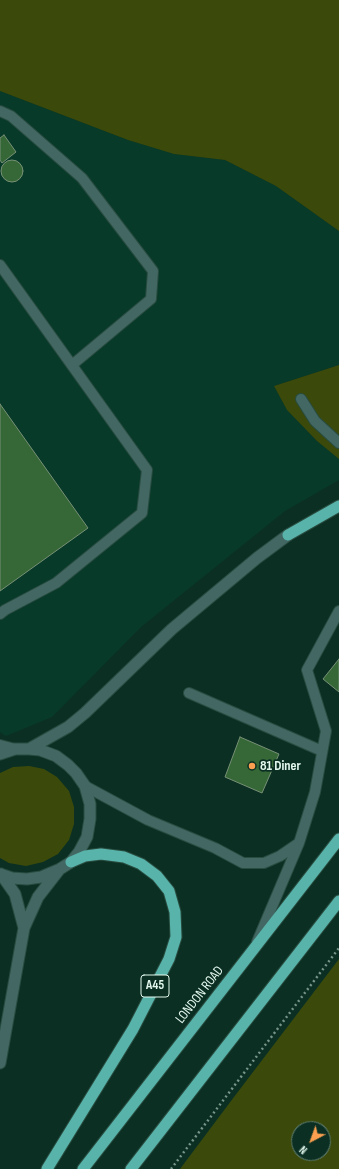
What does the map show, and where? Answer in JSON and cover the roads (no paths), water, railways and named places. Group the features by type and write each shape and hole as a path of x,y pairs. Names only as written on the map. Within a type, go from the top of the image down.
{"highway":[{"path":"288,535 339,506"},
{"name":"LONDON ROAD","path":"83,1169 339,839"},
{"name":"A45","path":"47,1169 133,1029 169,959 176,937 175,912 169,891 157,876 141,864 124,857 101,854 85,856 71,862"},
{"path":"131,1169 339,901"}],"street":[{"path":"30,749 68,727 85,713 172,629 257,558 288,535"},
{"path":"0,754 15,749 30,749 40,750 56,756 76,773 84,786 90,804 90,819 86,837 79,852 71,862 60,869 41,877 26,879 12,878 0,874"},
{"path":"0,1063 24,928 38,897 60,869"},
{"path":"0,874 16,894 24,928"}],"lane":[{"path":"0,111 10,116 82,178 153,270 151,299 72,365"},
{"path":"0,265 147,470 142,513 56,583 0,614"},
{"path":"300,398 315,421 339,443"},
{"path":"252,953 299,843 315,792 326,731 307,670 339,611"},
{"path":"189,694 322,751"},
{"path":"0,745 15,749"},
{"path":"84,786 148,820 214,848 243,863 264,863 280,856 299,843"}],"place":[{"name":"81 Diner","path":"252,766"}]}
